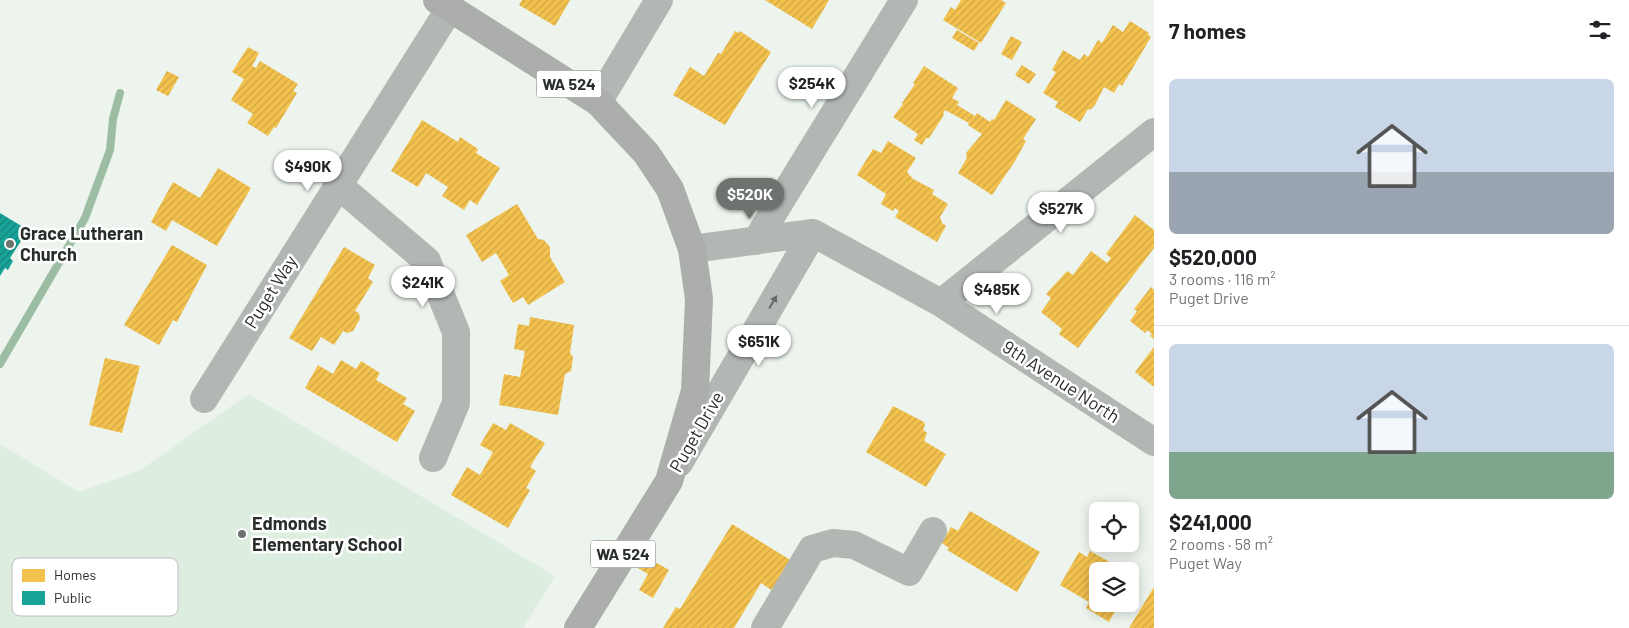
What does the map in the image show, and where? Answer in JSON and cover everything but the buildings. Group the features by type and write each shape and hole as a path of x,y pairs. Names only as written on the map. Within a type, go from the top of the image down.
{"main road":[{"name":"WA 524","path":"443,4 598,102 646,153 670,189 692,249 699,299 695,391 669,480"},
{"name":"Puget Drive","path":"578,628 669,480"}],"street":[{"path":"598,102 658,0"},
{"path":"756,241 904,0"},
{"name":"Puget Way","path":"204,399 338,185 443,4"},
{"path":"941,303 1154,132"},
{"path":"338,185 427,261 456,332 456,403 433,458"},
{"path":"692,249 813,233"},
{"name":"9th Avenue North","path":"813,233 941,303 1154,442"},
{"name":"Puget Drive","path":"669,480 813,233"},
{"path":"765,628 812,549 833,542 854,545 910,572 933,531"}],"shaded area":[{"name":"Edmonds Elementary School","path":"249,394 555,576 523,628 0,628 0,444 79,492 139,471"}],"waterway":[{"path":"0,364 85,218 110,150 113,119 120,93"}],"place":[{"name":"Grace Lutheran Church","path":"10,244"},
{"name":"Edmonds Elementary School","path":"242,534"}]}
